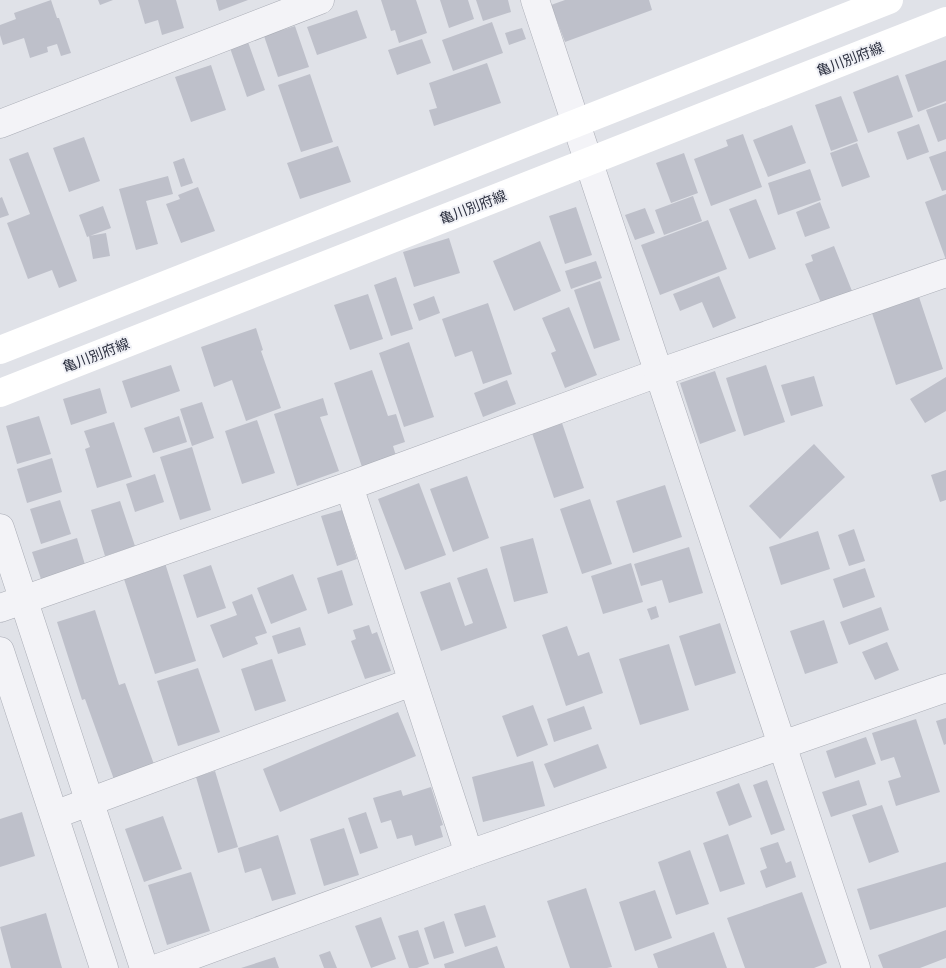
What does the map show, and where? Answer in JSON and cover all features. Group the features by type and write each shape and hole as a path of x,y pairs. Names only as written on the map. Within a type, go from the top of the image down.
{"main road":[{"path":"0,350 889,0"},
{"name":"亀川別府線","path":"0,393 946,21"}],"street":[{"path":"0,124 320,0"},
{"path":"535,0 856,968"},
{"path":"12,604 946,273"},
{"path":"349,486 469,854"},
{"path":"0,528 12,604 89,802 144,968"},
{"path":"0,652 104,968"},
{"path":"54,815 412,682"},
{"path":"158,968 469,854 946,688"}],"building":[{"path":"51,0 71,53 61,56 57,44 47,47 48,52 30,58 24,38 3,45 0,25 16,19 14,13"},
{"path":"98,0 113,0 100,5"},
{"path":"138,0 176,0 184,28 162,35 158,20 145,24"},
{"path":"216,0 248,0 219,11"},
{"path":"381,0 416,0 427,33 399,43 395,30 391,31"},
{"path":"440,0 468,0 474,19 449,28"},
{"path":"476,0 508,0 511,12 483,21"},
{"path":"565,0 649,0 652,10 565,42 551,5"},
{"path":"357,10 367,38 317,55 307,27"},
{"path":"492,22 503,53 453,71 442,40"},
{"path":"295,26 309,67 278,77 264,36"},
{"path":"522,28 526,39 509,45 505,33"},
{"path":"422,39 431,63 397,75 388,50"},
{"path":"248,42 265,90 247,97 230,48"},
{"path":"946,60 946,101 918,112 905,75"},
{"path":"487,63 501,103 434,126 429,110 437,108 429,83"},
{"path":"211,65 226,110 191,122 175,77"},
{"path":"310,74 333,142 301,152 278,85"},
{"path":"898,75 913,117 868,133 853,92"},
{"path":"841,96 858,141 831,151 815,105"},
{"path":"946,103 946,139 938,142 926,110"},
{"path":"919,124 929,152 907,160 897,132"},
{"path":"792,125 806,163 768,177 753,140"},
{"path":"743,134 762,187 711,206 694,159 728,146 726,140"},
{"path":"84,137 100,181 69,192 53,148"},
{"path":"857,143 870,177 842,187 830,153"},
{"path":"338,146 351,182 300,199 287,163"},
{"path":"946,151 946,190 942,191 929,157"},
{"path":"28,152 77,281 59,288 52,270 28,279 7,223 30,214 9,159"},
{"path":"684,153 698,193 671,203 656,163"},
{"path":"184,158 193,183 181,187 173,162"},
{"path":"810,169 821,200 778,215 768,183"},
{"path":"168,176 173,194 146,201 158,244 136,250 119,189"},
{"path":"198,187 215,231 181,243 166,204 180,199 178,195"},
{"path":"946,194 946,260 925,202"},
{"path":"693,196 702,221 664,235 655,210"},
{"path":"2,197 9,215 0,218 0,198"},
{"path":"756,199 776,249 749,259 729,209"},
{"path":"820,202 830,228 805,237 796,212"},
{"path":"103,206 111,228 87,237 79,215"},
{"path":"576,207 592,255 565,264 549,216"},
{"path":"645,208 655,233 635,240 625,215"},
{"path":"708,220 727,269 660,295 641,245"},
{"path":"106,233 110,256 93,259 89,236"},
{"path":"449,238 460,273 414,287 403,252"},
{"path":"540,241 561,291 514,311 493,261"},
{"path":"834,246 852,291 821,303 805,264 813,261 811,255"},
{"path":"596,261 602,278 571,289 565,271"},
{"path":"719,276 736,318 713,328 702,302 680,311 673,294"},
{"path":"396,277 413,329 391,336 374,285"},
{"path":"600,281 620,340 594,349 574,290"},
{"path":"368,294 383,339 350,350 334,305"},
{"path":"434,296 440,313 419,321 413,304"},
{"path":"919,297 943,369 896,385 872,313"},
{"path":"488,303 512,374 483,384 472,351 455,357 442,319"},
{"path":"569,307 597,375 565,388 551,353 556,351 542,318"},
{"path":"256,328 263,350 261,351 281,408 246,421 232,380 214,387 201,347"},
{"path":"409,342 434,417 404,427 379,353"},
{"path":"171,365 180,391 131,408 122,381"},
{"path":"766,365 785,422 744,436 726,378"},
{"path":"372,370 388,416 396,414 405,442 393,446 397,459 363,470 334,383"},
{"path":"715,371 736,431 700,444 680,383"},
{"path":"814,376 823,406 791,416 781,385"},
{"path":"946,377 946,411 925,423 910,399"},
{"path":"507,380 516,404 483,417 474,393"},
{"path":"100,388 107,413 71,425 63,399"},
{"path":"323,398 328,415 320,417 339,471 297,486 274,414"},
{"path":"202,402 214,438 192,446 180,409"},
{"path":"39,416 51,454 17,464 6,426"},
{"path":"179,416 187,442 153,453 144,428"},
{"path":"257,420 275,473 242,484 225,431"},
{"path":"114,422 132,477 97,488 85,449 90,447 84,431"},
{"path":"562,423 584,488 554,498 532,433"},
{"path":"814,444 845,477 780,539 749,506"},
{"path":"192,447 211,510 180,520 160,457"},
{"path":"52,458 62,492 27,503 17,469"},
{"path":"946,470 946,500 940,502 931,475"},
{"path":"155,474 164,502 135,512 126,484"},
{"path":"467,476 489,538 453,552 430,489"},
{"path":"419,483 446,555 405,570 378,499"},
{"path":"665,485 682,537 633,553 616,501"},
{"path":"590,499 612,564 582,574 560,509"},
{"path":"60,500 71,534 41,544 30,509"},
{"path":"120,501 135,546 105,556 91,510"},
{"path":"342,510 357,559 337,566 321,516"},
{"path":"854,529 865,561 849,566 838,535"},
{"path":"818,531 830,569 781,585 769,547"},
{"path":"77,538 86,568 42,582 32,552"},
{"path":"533,538 548,593 514,602 500,547"},
{"path":"689,547 703,593 669,603 662,580 641,586 634,564"},
{"path":"165,563 196,661 155,674 123,576"},
{"path":"631,563 643,602 603,614 591,576"},
{"path":"211,565 226,608 197,618 183,575"},
{"path":"487,568 507,628 441,651 420,592 450,582 465,626 473,623 457,578"},
{"path":"865,568 875,597 843,608 833,579"},
{"path":"342,570 353,605 328,614 317,578"},
{"path":"293,574 307,610 271,624 257,588"},
{"path":"252,594 267,633 255,637 258,644 223,658 210,625 237,615 232,602"},
{"path":"656,606 659,617 651,620 647,609"},
{"path":"881,607 889,630 849,645 840,622"},
{"path":"95,610 119,685 125,683 156,770 116,785 85,699 82,700 57,622"},
{"path":"824,620 838,663 805,674 790,631"},
{"path":"720,623 736,673 695,686 679,636"},
{"path":"369,625 372,634 377,632 391,671 365,679 351,641 356,639 353,630"},
{"path":"567,626 578,656 589,652 603,693 566,706 542,635"},
{"path":"300,627 306,645 278,654 272,636"},
{"path":"887,642 899,670 875,680 862,652"},
{"path":"669,644 689,710 640,725 619,659"},
{"path":"272,659 286,701 255,711 241,669"},
{"path":"198,668 220,732 178,746 157,681"},
{"path":"533,705 548,745 517,757 502,716"},
{"path":"584,706 592,729 554,742 547,719"},
{"path":"398,712 416,756 280,812 263,769"},
{"path":"946,718 946,744 944,745 936,721"},
{"path":"916,719 940,792 896,806 888,781 901,777 894,757 881,761 872,733"},
{"path":"866,737 876,764 835,778 826,751"},
{"path":"598,744 607,768 554,788 544,764"},
{"path":"533,761 545,806 483,822 472,777"},
{"path":"215,771 238,847 218,853 196,777"},
{"path":"767,780 785,830 771,835 753,785"},
{"path":"859,780 867,805 831,817 822,792"},
{"path":"739,783 752,817 729,826 716,792"},
{"path":"431,787 443,825 440,826 443,837 415,846 412,835 397,839 391,820 381,823 373,798 401,790 403,796"},
{"path":"882,805 899,852 869,863 852,815"},
{"path":"22,812 35,856 0,867 0,819"},
{"path":"366,812 378,848 360,854 348,818"},
{"path":"163,816 182,869 144,882 125,829"},
{"path":"344,828 359,875 324,886 310,839"},
{"path":"728,834 745,884 720,892 703,843"},
{"path":"278,835 296,894 272,901 261,868 245,873 238,848"},
{"path":"778,842 786,863 791,861 796,877 766,888 760,871 767,868 760,848"},
{"path":"690,850 709,904 676,915 658,862"},
{"path":"946,862 946,907 870,930 857,889"},
{"path":"191,872 210,931 167,945 148,885"},
{"path":"586,888 612,967 570,968 547,901"},
{"path":"655,890 672,938 635,951 619,902"},
{"path":"802,892 827,963 814,968 745,968 727,918"},
{"path":"485,905 496,937 465,947 454,914"},
{"path":"46,913 62,968 11,968 0,927"},
{"path":"381,917 396,959 371,968 355,926"},
{"path":"444,921 454,953 434,959 424,928"},
{"path":"418,930 429,964 417,968 409,968 398,936"},
{"path":"946,930 946,958 920,968 883,968 878,955"},
{"path":"714,932 727,968 658,968 653,954"},
{"path":"497,946 505,968 445,968 444,964"},
{"path":"330,951 337,968 324,968 319,955"},
{"path":"275,957 279,968 241,968"}]}
